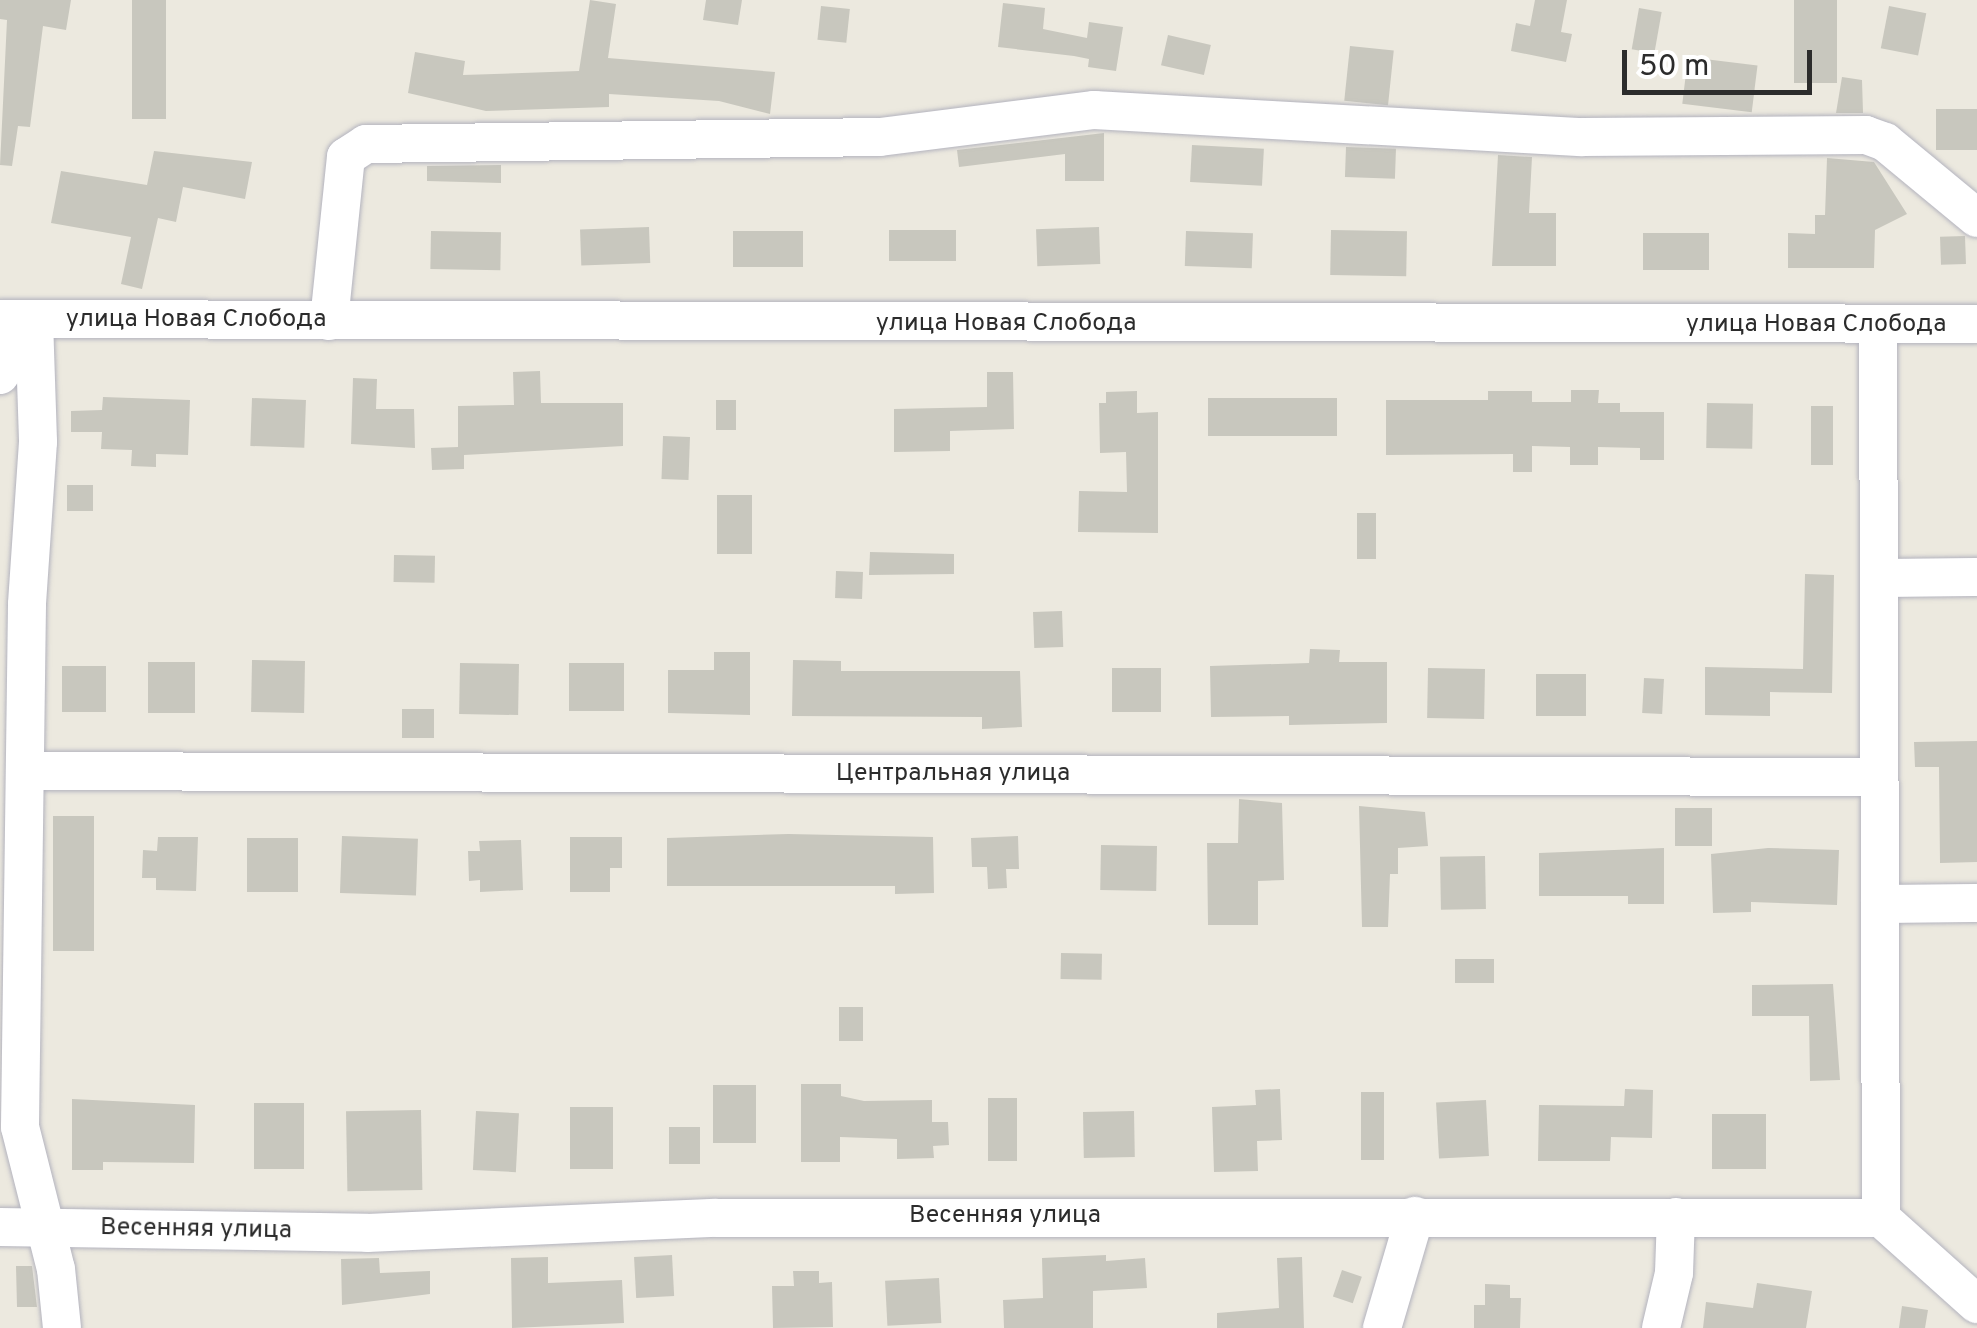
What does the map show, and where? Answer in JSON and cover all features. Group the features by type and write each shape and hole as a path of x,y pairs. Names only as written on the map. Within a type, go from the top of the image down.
{"street":[{"path":"329,320 346,158 366,144 880,137 1094,110 1582,137 1866,135 1885,142 1977,218"},
{"path":"0,374 13,353 17,320"},
{"path":"17,320 30,441 20,1127 42,1227 56,1269 62,1328"},
{"name":"улица Новая Слобода","path":"17,320 1977,324"},
{"path":"1878,325 1881,1218 1965,1310"},
{"path":"1881,578 1977,577"},
{"path":"0,648 27,605"},
{"name":"Центральная улица","path":"28,770 1878,777"},
{"path":"1880,904 1977,902"},
{"path":"1382,1328 1415,1216"},
{"path":"1661,1328 1674,1273 1676,1217"},
{"name":"Весенняя улица","path":"0,1228 367,1233 716,1218 1881,1218"}],"building":[{"path":"0,0 71,0 66,30 43,26 30,127 18,126 12,166 0,165 7,20 0,19"},
{"path":"132,0 166,0 166,119 132,119"},
{"path":"590,0 616,4 608,58 775,72 770,114 719,101 609,94 609,107 486,111 408,93 415,52 465,61 463,75 579,71"},
{"path":"706,0 742,0 738,25 703,20"},
{"path":"1535,0 1567,0 1561,32 1572,34 1566,62 1511,51 1516,23 1530,26"},
{"path":"1794,0 1837,0 1837,83 1794,83"},
{"path":"1003,3 1045,8 1043,29 1087,38 1089,22 1123,27 1116,71 1088,67 1089,59 998,47"},
{"path":"821,6 850,9 846,43 817,40"},
{"path":"1889,6 1926,13 1918,55 1881,48"},
{"path":"1639,8 1662,12 1654,53 1632,49"},
{"path":"1168,35 1211,45 1204,75 1161,65"},
{"path":"1350,46 1394,51 1388,105 1344,101"},
{"path":"1688,57 1757,66 1752,112 1682,104"},
{"path":"1842,77 1862,80 1863,113 1836,113"},
{"path":"1936,109 1977,109 1977,150 1936,150"},
{"path":"1104,133 1104,181 1065,181 1065,154 959,167 957,150"},
{"path":"1192,145 1264,149 1262,186 1190,182"},
{"path":"1346,147 1396,149 1395,179 1345,177"},
{"path":"154,151 252,162 245,199 183,187 176,222 158,218 142,289 121,284 131,237 51,223 61,171 147,185"},
{"path":"1498,155 1532,157 1529,213 1556,213 1556,266 1492,266"},
{"path":"1827,158 1874,162 1907,214 1875,230 1874,268 1788,268 1788,233 1815,234 1815,215 1825,215"},
{"path":"501,165 501,183 427,181 427,166"},
{"path":"649,227 650,263 581,265 580,229"},
{"path":"1099,227 1100,264 1037,266 1036,229"},
{"path":"889,230 956,230 956,261 889,261"},
{"path":"1331,230 1407,231 1406,276 1330,275"},
{"path":"431,231 501,232 500,270 430,269"},
{"path":"733,231 803,231 803,267 733,267"},
{"path":"1186,231 1253,233 1252,268 1185,266"},
{"path":"1643,233 1709,233 1709,270 1643,270"},
{"path":"1965,236 1966,264 1941,265 1940,237"},
{"path":"540,371 541,403 623,403 623,446 464,455 464,469 432,470 431,448 458,447 458,406 514,405 513,372"},
{"path":"987,372 1013,372 1014,429 950,431 950,451 894,452 894,409 987,407"},
{"path":"353,378 377,379 376,409 414,409 415,448 351,444"},
{"path":"1571,390 1599,390 1598,403 1620,403 1620,412 1664,412 1664,460 1640,460 1640,448 1598,447 1598,465 1570,465 1570,447 1532,446 1532,472 1513,472 1513,454 1386,455 1386,400 1488,400 1488,391 1532,391 1532,402 1571,402"},
{"path":"1137,391 1137,413 1158,412 1158,533 1078,532 1079,491 1127,492 1126,452 1100,453 1099,403 1106,403 1106,392"},
{"path":"103,397 190,400 188,455 156,454 156,467 131,466 132,450 101,449 102,432 71,432 71,411 102,410"},
{"path":"252,398 306,400 304,448 250,446"},
{"path":"1208,398 1337,398 1337,436 1208,436"},
{"path":"716,400 736,400 736,430 716,430"},
{"path":"1707,403 1753,404 1752,449 1706,448"},
{"path":"1811,406 1833,406 1833,465 1811,465"},
{"path":"663,436 690,437 688,480 661,479"},
{"path":"67,485 93,485 93,511 67,511"},
{"path":"717,495 752,495 752,554 717,554"},
{"path":"1357,513 1376,513 1376,559 1357,559"},
{"path":"870,552 954,554 954,574 869,575"},
{"path":"394,555 435,556 435,583 394,582"},
{"path":"836,571 863,572 862,599 835,598"},
{"path":"1805,574 1834,575 1832,693 1770,692 1770,716 1705,715 1705,667 1803,669"},
{"path":"1062,611 1063,647 1034,648 1033,612"},
{"path":"1310,649 1340,650 1339,662 1387,662 1387,723 1289,725 1289,716 1211,717 1210,666 1309,663"},
{"path":"714,652 750,652 750,715 668,713 668,670 714,670"},
{"path":"252,660 305,661 304,713 251,712"},
{"path":"793,660 841,661 841,671 1020,671 1022,727 982,729 982,717 792,716"},
{"path":"148,662 195,662 195,713 148,713"},
{"path":"460,663 519,664 518,715 459,714"},
{"path":"569,663 624,663 624,711 569,711"},
{"path":"62,666 106,666 106,712 62,712"},
{"path":"1112,668 1161,668 1161,712 1112,712"},
{"path":"1428,668 1485,669 1484,719 1427,718"},
{"path":"1536,674 1586,674 1586,716 1536,716"},
{"path":"1644,678 1664,679 1662,714 1642,713"},
{"path":"402,709 434,709 434,738 402,738"},
{"path":"1977,741 1977,862 1940,863 1939,767 1915,767 1914,742"},
{"path":"1239,799 1282,803 1284,880 1258,881 1258,925 1208,925 1207,843 1238,843"},
{"path":"1359,806 1425,812 1428,846 1398,848 1398,874 1390,874 1388,927 1362,927"},
{"path":"1675,808 1712,808 1712,846 1675,846"},
{"path":"53,816 94,816 94,951 53,951"},
{"path":"788,834 933,837 934,893 895,894 895,886 667,886 667,838"},
{"path":"342,836 418,839 416,896 340,893"},
{"path":"1018,836 1019,869 1006,869 1007,888 988,889 987,867 972,867 971,838"},
{"path":"158,837 198,837 196,891 156,890 156,878 142,878 143,850 157,851"},
{"path":"570,837 622,837 622,868 610,868 610,892 570,892"},
{"path":"247,838 298,838 298,892 247,892"},
{"path":"521,840 523,890 480,892 480,880 469,881 468,851 480,851 479,841"},
{"path":"1101,845 1157,846 1156,891 1100,890"},
{"path":"1664,848 1664,904 1628,904 1628,896 1539,896 1539,853"},
{"path":"1768,848 1839,850 1837,905 1751,902 1751,912 1713,913 1711,854"},
{"path":"1485,856 1486,909 1441,910 1440,857"},
{"path":"1061,953 1102,954 1102,980 1061,979"},
{"path":"1455,959 1494,959 1494,983 1455,983"},
{"path":"1833,984 1840,1080 1810,1081 1809,1016 1752,1016 1752,985"},
{"path":"839,1007 863,1007 863,1041 839,1041"},
{"path":"801,1084 841,1084 841,1096 864,1101 932,1100 932,1122 948,1122 949,1145 933,1146 934,1158 897,1159 897,1139 840,1137 840,1162 801,1162"},
{"path":"713,1085 756,1085 756,1143 713,1143"},
{"path":"1280,1089 1282,1140 1257,1141 1258,1171 1214,1172 1212,1107 1256,1105 1255,1090"},
{"path":"1625,1089 1653,1090 1652,1138 1611,1137 1610,1161 1538,1161 1539,1105 1624,1106"},
{"path":"1361,1092 1384,1092 1384,1160 1361,1160"},
{"path":"988,1098 1017,1098 1017,1161 988,1161"},
{"path":"72,1099 195,1105 194,1163 103,1162 103,1170 72,1170"},
{"path":"1486,1100 1489,1156 1439,1159 1436,1103"},
{"path":"254,1103 304,1103 304,1169 254,1169"},
{"path":"570,1107 613,1107 613,1169 570,1169"},
{"path":"421,1110 422,1190 347,1191 346,1111"},
{"path":"476,1111 519,1113 516,1172 473,1170"},
{"path":"1134,1111 1135,1157 1084,1158 1083,1112"},
{"path":"1712,1114 1766,1114 1766,1169 1712,1169"},
{"path":"669,1127 700,1127 700,1164 669,1164"},
{"path":"672,1255 674,1296 636,1298 634,1257"},
{"path":"1106,1255 1106,1261 1145,1258 1147,1288 1093,1291 1093,1328 1004,1328 1003,1300 1043,1298 1042,1258"},
{"path":"548,1257 548,1283 622,1280 624,1323 512,1328 511,1258"},
{"path":"1302,1257 1304,1328 1217,1328 1217,1313 1279,1308 1277,1258"},
{"path":"379,1258 380,1273 430,1271 430,1294 342,1305 341,1259"},
{"path":"16,1266 32,1266 37,1307 17,1307"},
{"path":"1342,1270 1362,1277 1353,1303 1333,1296"},
{"path":"793,1271 819,1271 819,1283 832,1282 833,1327 773,1328 772,1286 794,1286"},
{"path":"939,1278 941,1323 887,1326 885,1281"},
{"path":"1757,1283 1812,1291 1806,1328 1703,1328 1706,1302 1753,1308"},
{"path":"1485,1284 1510,1285 1510,1298 1521,1298 1520,1328 1474,1328 1474,1305 1485,1305"},
{"path":"1902,1306 1928,1310 1925,1328 1899,1328"}]}
